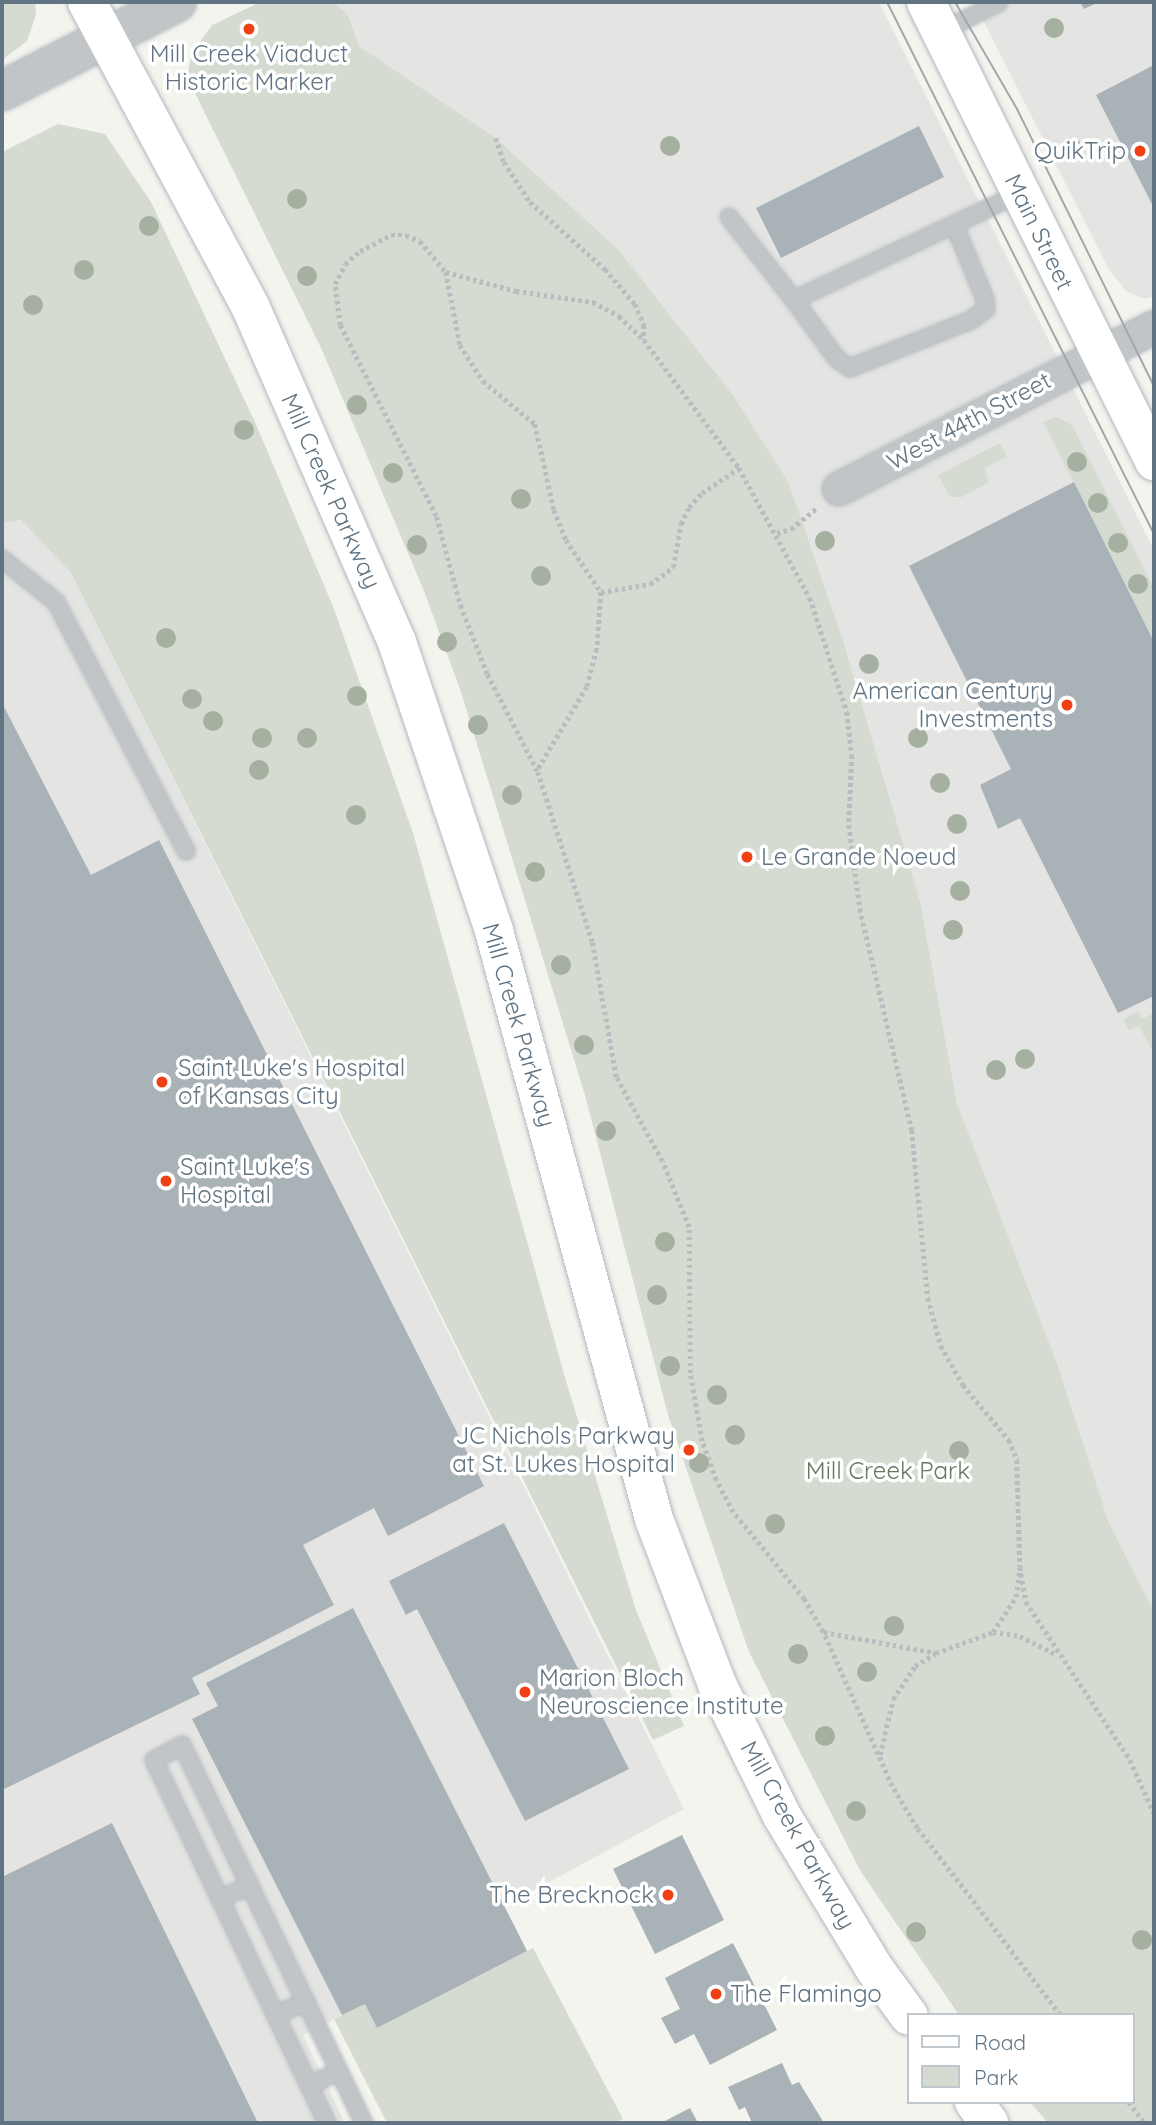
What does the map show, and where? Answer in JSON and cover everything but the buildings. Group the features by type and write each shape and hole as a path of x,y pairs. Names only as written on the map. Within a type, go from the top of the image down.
{"main road":[{"name":"Mill Creek Parkway","path":"87,2 108,36 251,308 397,642 494,931 654,1519 717,1684 782,1816 874,1968 908,2016"},
{"name":"Main Street","path":"934,17 1154,461"},
{"path":"975,2104 989,2123"}],"street":[{"path":"2,91 177,2"},
{"name":"West 44th Street","path":"839,489 1154,327"}],"lane":[{"path":"934,17 999,2"},
{"path":"794,300 1020,193"},
{"path":"729,217 837,359 850,368 971,320 986,309 985,299 954,224"},
{"path":"2,559 56,602 186,850"},
{"path":"327,2123 154,1759 182,1745 364,2123"},
{"path":"220,1899 250,1885"},
{"path":"275,2015 306,2002"},
{"path":"309,2086 339,2071"}],"path":[{"path":"496,138 510,173 530,202 635,303 644,325 644,340"},
{"path":"537,771 587,687 597,649 601,592 566,540 554,510 535,424 483,381 460,345 446,272 420,241 391,235 345,264 335,284 334,302 352,354 436,516 461,608 487,674 537,771 592,942 616,1077 667,1171 688,1227 690,1373 702,1441 733,1512 804,1599 823,1632 880,1758 929,1846 1058,2013"},
{"path":"446,272 516,291 593,302 619,316 644,340 739,468 777,533 810,598 847,712 852,755 849,825 860,909 912,1130 928,1298 941,1346 954,1371 1009,1440 1017,1460 1020,1567 1026,1602 1058,1656 1130,1759 1154,1813"},
{"path":"601,592 650,584 673,567 681,524 689,507 702,492 739,468"},
{"path":"777,533 791,529 839,489"},
{"path":"993,1632 1016,1597 1020,1567"},
{"path":"823,1632 936,1653"},
{"path":"880,1758 893,1699 915,1666 936,1653 993,1632 1020,1636 1058,1656"},
{"path":"1131,2104 1145,2123"}],"shaded area":[{"path":"333,2 879,2 1154,550 1154,1611 1109,1523 1057,1363 957,1103 920,901 788,481 733,395 618,249 496,138 359,46 348,15"},
{"path":"974,2 1154,2 1154,296 1145,299 1126,291 1109,270"},
{"name":"Saint Luke's Hospital of Kansas City","path":"21,520 71,573 684,1809 505,1906 527,1951 377,2028 363,2004 303,2035 345,2123 2,2123 2,523"}],"green space":[{"path":"2,2 35,2 36,15 27,41 2,60"},
{"name":"Mill Creek Park","path":"261,2 333,2 348,15 359,46 496,138 618,249 733,395 788,481 843,641 920,901 957,1103 1057,1363 1109,1523 1154,1611 1154,2123 1048,2123 1032,2104 1135,2104 1135,2013 958,2013 861,1872 749,1652 668,1415 585,1095 460,689 424,591 322,350 187,77 192,53 212,25"},
{"path":"58,124 105,134 151,202 255,422 334,609 413,833 566,1381 636,1610 684,1726 653,1740 71,573 21,520 2,523 2,152"},
{"path":"1057,417 1072,425 1154,588 1154,642 1043,422"},
{"path":"1000,443 1007,457 984,468 989,482 962,497 950,497 938,475"},
{"path":"1138,1012 1142,1019 1154,1013 1154,1054 1139,1026 1129,1030 1123,1019"},
{"path":"533,1948 623,2119 613,2123 387,2123 334,2019 365,2004 377,2028"}],"tram line":[{"path":"887,2 1154,534"},
{"path":"955,2 1017,109 1154,386"}],"place":[{"name":"Mill Creek Viaduct Historic Marker","path":"249,29"},
{"name":"QuikTrip","path":"1140,151"},
{"name":"American Century Investments","path":"1067,705"},
{"name":"Le Grande Noeud","path":"747,857"},
{"name":"Saint Luke's Hospital of Kansas City","path":"162,1082"},
{"name":"Saint Luke's Hospital","path":"166,1181"},
{"name":"JC Nichols Parkway at St. Lukes Hospital","path":"689,1450"},
{"name":"Marion Bloch Neuroscience Institute","path":"525,1692"},
{"name":"The Brecknock","path":"668,1895"},
{"name":"The Flamingo","path":"716,1994"}]}
